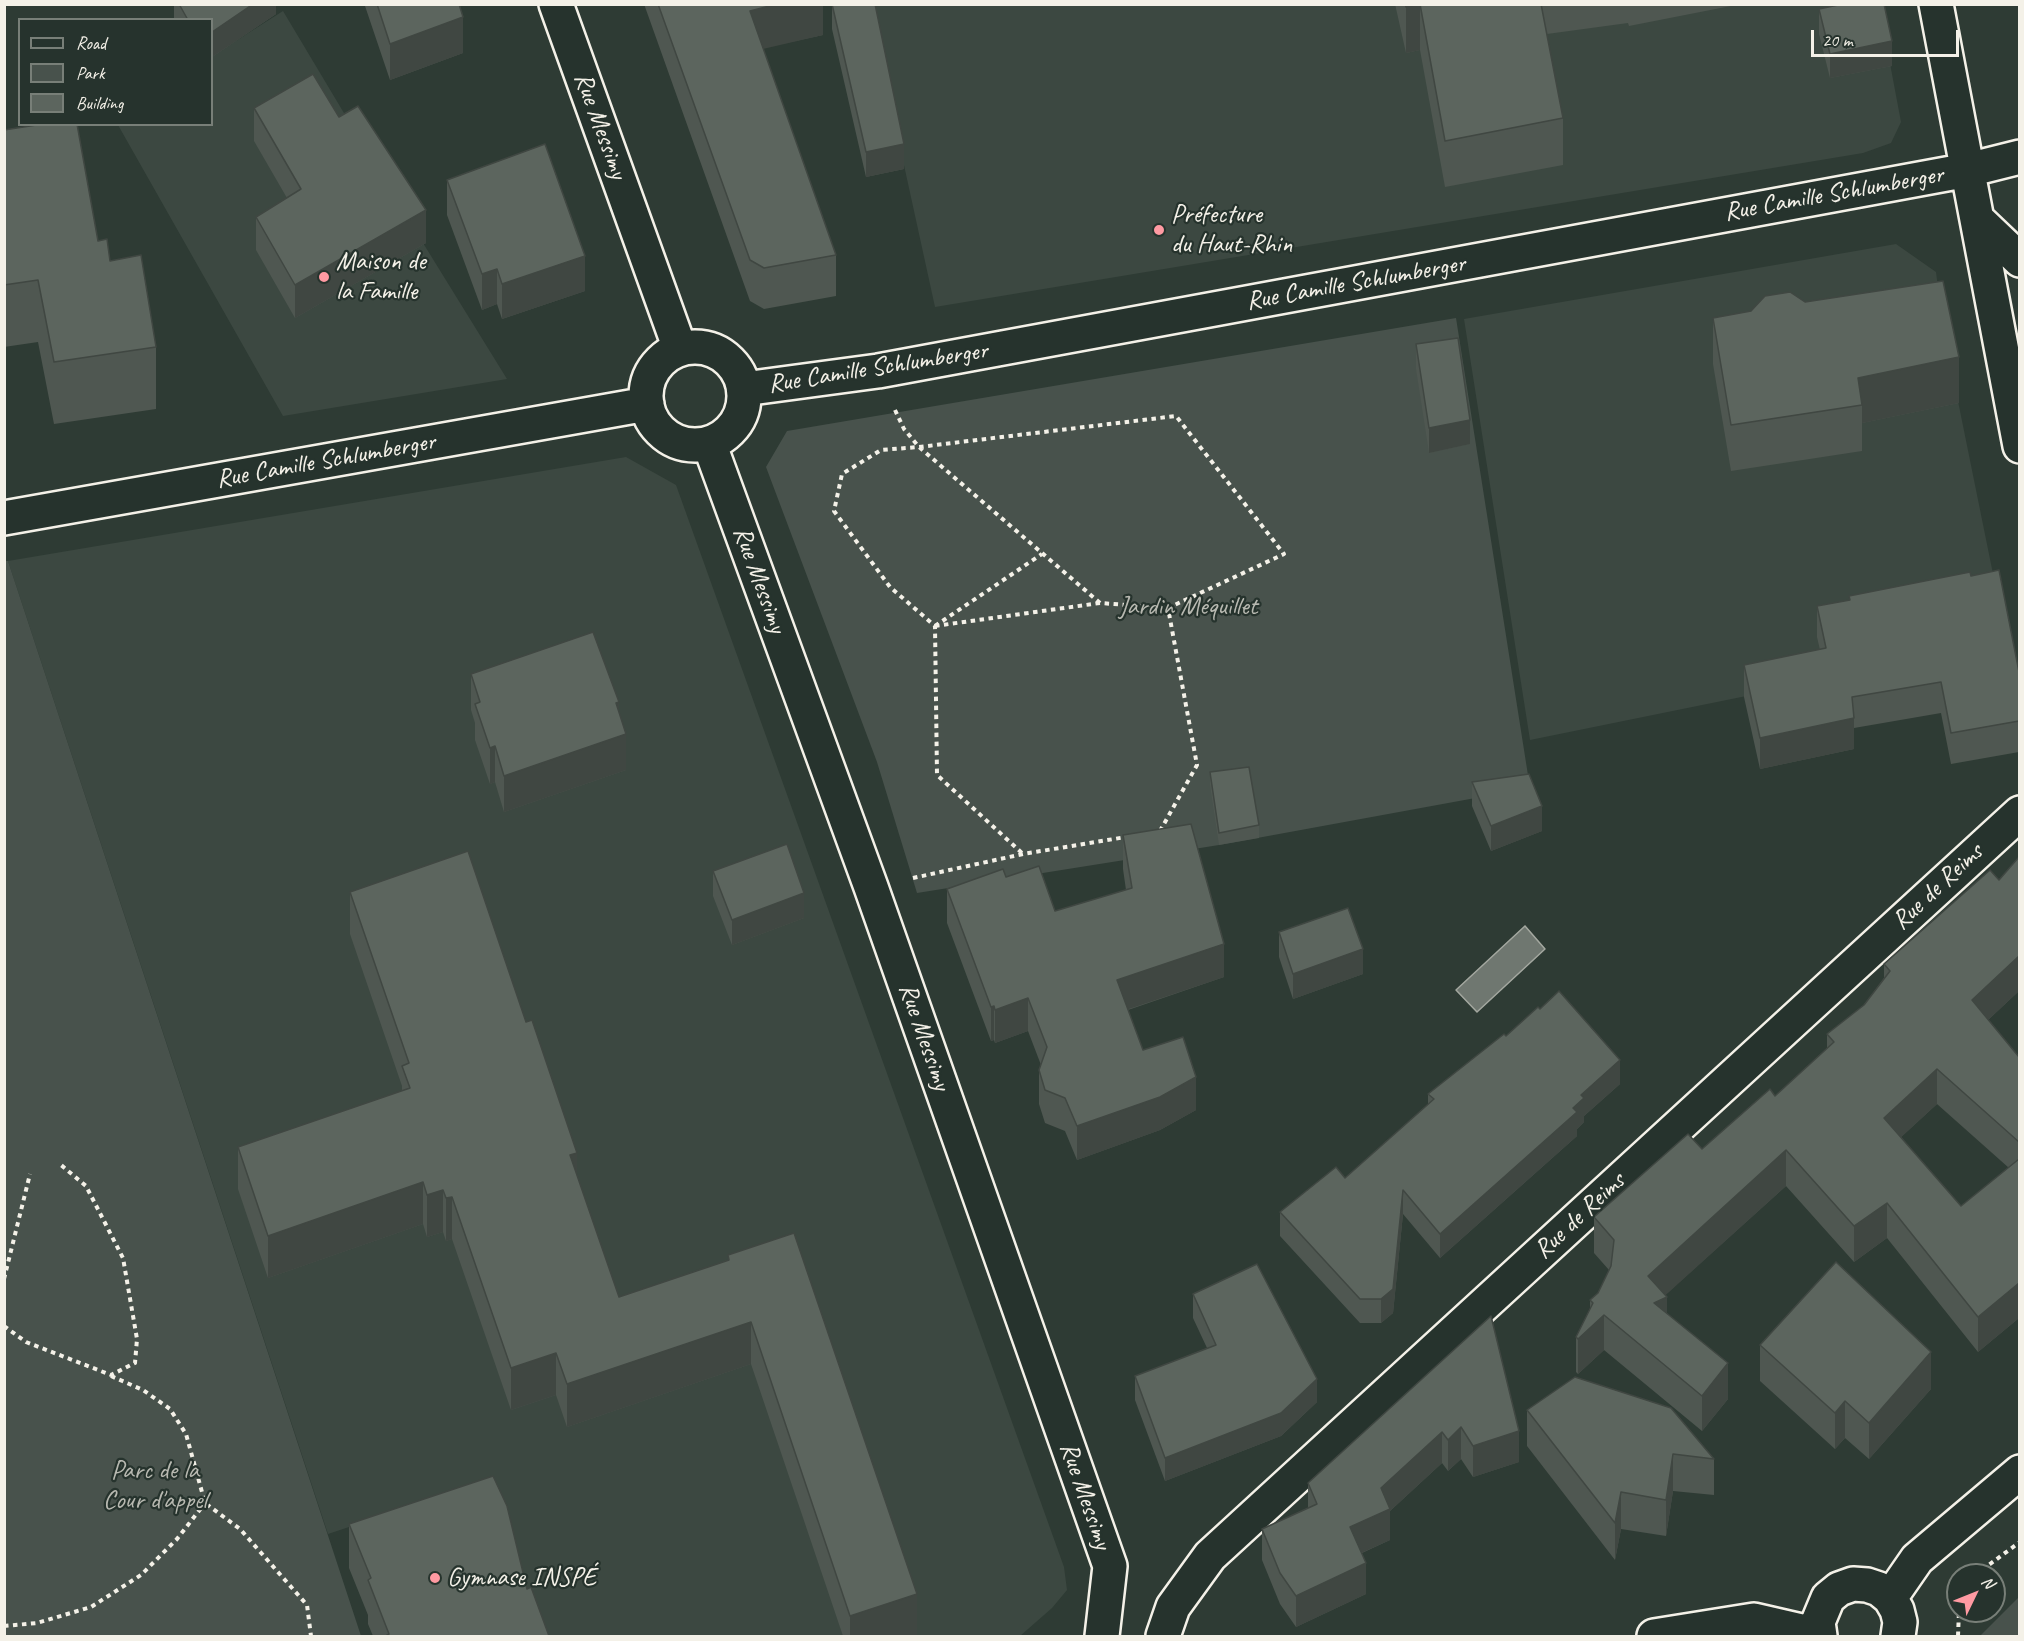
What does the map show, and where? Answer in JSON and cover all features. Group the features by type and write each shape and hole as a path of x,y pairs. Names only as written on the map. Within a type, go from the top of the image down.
{"street":[{"name":"Rue Messimy","path":"556,4 680,349"},
{"path":"1936,4 2019,446"},
{"name":"Rue Camille Schlumberger","path":"744,389 878,371 1968,170 2019,157"},
{"path":"1978,220 2019,260"},
{"path":"694,346 721,354 740,375 744,389 745,403 740,417 727,433 709,444 692,446 676,442 662,433 652,420 646,404 646,390 657,365 680,349 694,346"},
{"name":"Rue Camille Schlumberger","path":"4,518 646,404"},
{"name":"Rue Messimy","path":"709,444 871,887 1110,1566 1102,1636"},
{"name":"Rue de Reims","path":"1163,1636 1173,1608 1210,1556 2019,813"},
{"path":"1890,1598 1917,1559 2019,1472"},
{"path":"1654,1636 1754,1620 1820,1636 1818,1622 1821,1610 1828,1598 1839,1589 1853,1584 1879,1589 1890,1598 1897,1610 1900,1622 1898,1636"}],"path":[{"path":"878,371 904,429 919,447 1100,603"},
{"path":"935,626 1100,603 1168,608 1284,554 1176,416 881,450 842,474 834,511 890,587 935,626 937,776 1023,854"},
{"path":"935,626 1042,554"},
{"path":"1150,833 1162,831 1197,765 1168,608"},
{"path":"871,887 1023,854 1127,837"},
{"path":"61,1165 86,1186 123,1258 137,1339 135,1363 111,1375"},
{"path":"4,1279 30,1174"},
{"path":"4,1326 26,1342 111,1375 143,1390 170,1408 186,1434 205,1503 240,1529 307,1605 311,1636"},
{"path":"4,1626 37,1623 92,1607 141,1575 177,1539 205,1503"},
{"path":"1991,1563 2019,1542"}],"shaded area":[{"name":"Préfecture du Haut-Rhin","path":"869,5 1879,5 1901,122 1891,143 1863,153 935,307"},
{"name":"Maison de la Famille","path":"283,11 507,379 283,416 119,126 213,126 213,55"},
{"path":"1896,244 1936,272 1943,327 2007,643 1530,740 1464,319"},
{"path":"626,457 676,485 1064,1567 1067,1590 1052,1608 1020,1636 541,1636 487,1481 328,1534 8,561"},
{"path":"1525,926 1545,949 1477,1012 1456,990"}],"green space":[{"name":"Jardin Méquillet","path":"1456,318 1530,788 1219,845 917,893 877,762 766,467 787,431"},
{"name":"Parc de la Cour d'appel","path":"5,561 8,561 361,1636 5,1636"},
{"path":"2019,1597 2019,1636 1980,1636 1993,1623 2006,1623 2006,1610"}],"building":[{"path":"179,4 253,4 213,31 213,18 187,18"},
{"path":"377,4 459,4 463,17 390,44"},
{"path":"658,4 777,4 750,11 836,255 764,268 750,260"},
{"path":"832,4 875,4 904,144 866,152"},
{"path":"1420,4 1541,4 1563,118 1445,141"},
{"path":"1843,4 1884,4 1892,41 1830,54 1819,9"},
{"path":"313,74 339,117 358,106 426,210 295,285 256,217 301,189 254,108"},
{"path":"30,126 77,126 98,241 107,239 110,261 141,255 156,347 54,362 38,280 4,285 4,130"},
{"path":"545,144 585,256 502,284 497,269 482,274 447,180"},
{"path":"1943,281 1959,357 1858,378 1862,405 1731,425 1713,318 1751,311 1765,296 1790,292 1805,302"},
{"path":"1458,338 1470,420 1429,428 1416,344"},
{"path":"1999,570 2019,672 2019,721 1951,733 1941,682 1852,697 1854,718 1760,738 1744,665 1826,648 1817,606 1850,600 1849,596 1970,572 1971,576"},
{"path":"593,632 619,702 616,703 626,734 504,776 495,746 490,748 475,704 480,702 471,674"},
{"path":"1249,767 1259,825 1219,833 1210,772"},
{"path":"1529,774 1542,806 1491,826 1472,782"},
{"path":"1191,824 1224,944 1117,980 1143,1050 1183,1037 1196,1077 1160,1097 1077,1126 1065,1098 1045,1090 1039,1070 1047,1047 1028,998 995,1010 994,1006 991,1007 947,889 1003,869 1006,877 1039,866 1055,911 1132,888 1123,835"},
{"path":"787,844 804,893 732,920 713,871"},
{"path":"468,851 526,1022 532,1020 577,1153 570,1155 619,1297 729,1260 728,1255 794,1233 917,1594 850,1616 751,1322 567,1384 556,1353 511,1368 452,1197 446,1198 443,1190 427,1195 423,1182 268,1236 238,1147 410,1088 402,1066 409,1063 350,892"},
{"path":"2019,857 2019,956 1972,1000 2019,1057 2019,1142 1937,1069 1884,1118 1961,1206 2019,1159 2019,1283 1978,1317 1887,1203 1854,1226 1786,1150 1648,1276 1667,1297 1654,1303 1728,1363 1702,1396 1604,1315 1578,1339 1576,1337 1593,1303 1590,1300 1598,1293 1611,1266 1614,1240 1594,1217 1688,1134 1702,1149 1770,1089 1775,1096 1834,1042 1827,1034 1864,1005 1890,971 1884,964 1990,870 1999,880"},
{"path":"1348,908 1363,949 1293,974 1279,932"},
{"path":"1559,991 1620,1060 1581,1095 1584,1098 1573,1108 1577,1112 1440,1234 1403,1190 1393,1289 1381,1299 1360,1299 1280,1212 1336,1167 1345,1178 1434,1099 1428,1094 1504,1034 1506,1036"},
{"path":"1836,1262 1931,1352 1869,1423 1845,1401 1835,1413 1760,1345"},
{"path":"1257,1264 1317,1379 1281,1413 1165,1458 1135,1376 1216,1345 1193,1294"},
{"path":"1491,1316 1519,1431 1473,1446 1461,1427 1448,1440 1442,1432 1381,1488 1390,1509 1350,1527 1366,1563 1296,1596 1280,1573 1262,1529 1317,1504 1308,1483"},
{"path":"1575,1377 1671,1408 1714,1459 1673,1454 1666,1500 1621,1492 1615,1523 1527,1410"},
{"name":"Gymnase INSPÉ","path":"493,1476 507,1506 527,1589 531,1587 549,1636 388,1636 368,1580 371,1578 349,1524"}],"place":[{"name":"Préfecture du Haut-Rhin","path":"1159,230"},
{"name":"Maison de la Famille","path":"324,277"},
{"name":"Gymnase INSPÉ","path":"435,1578"}]}
